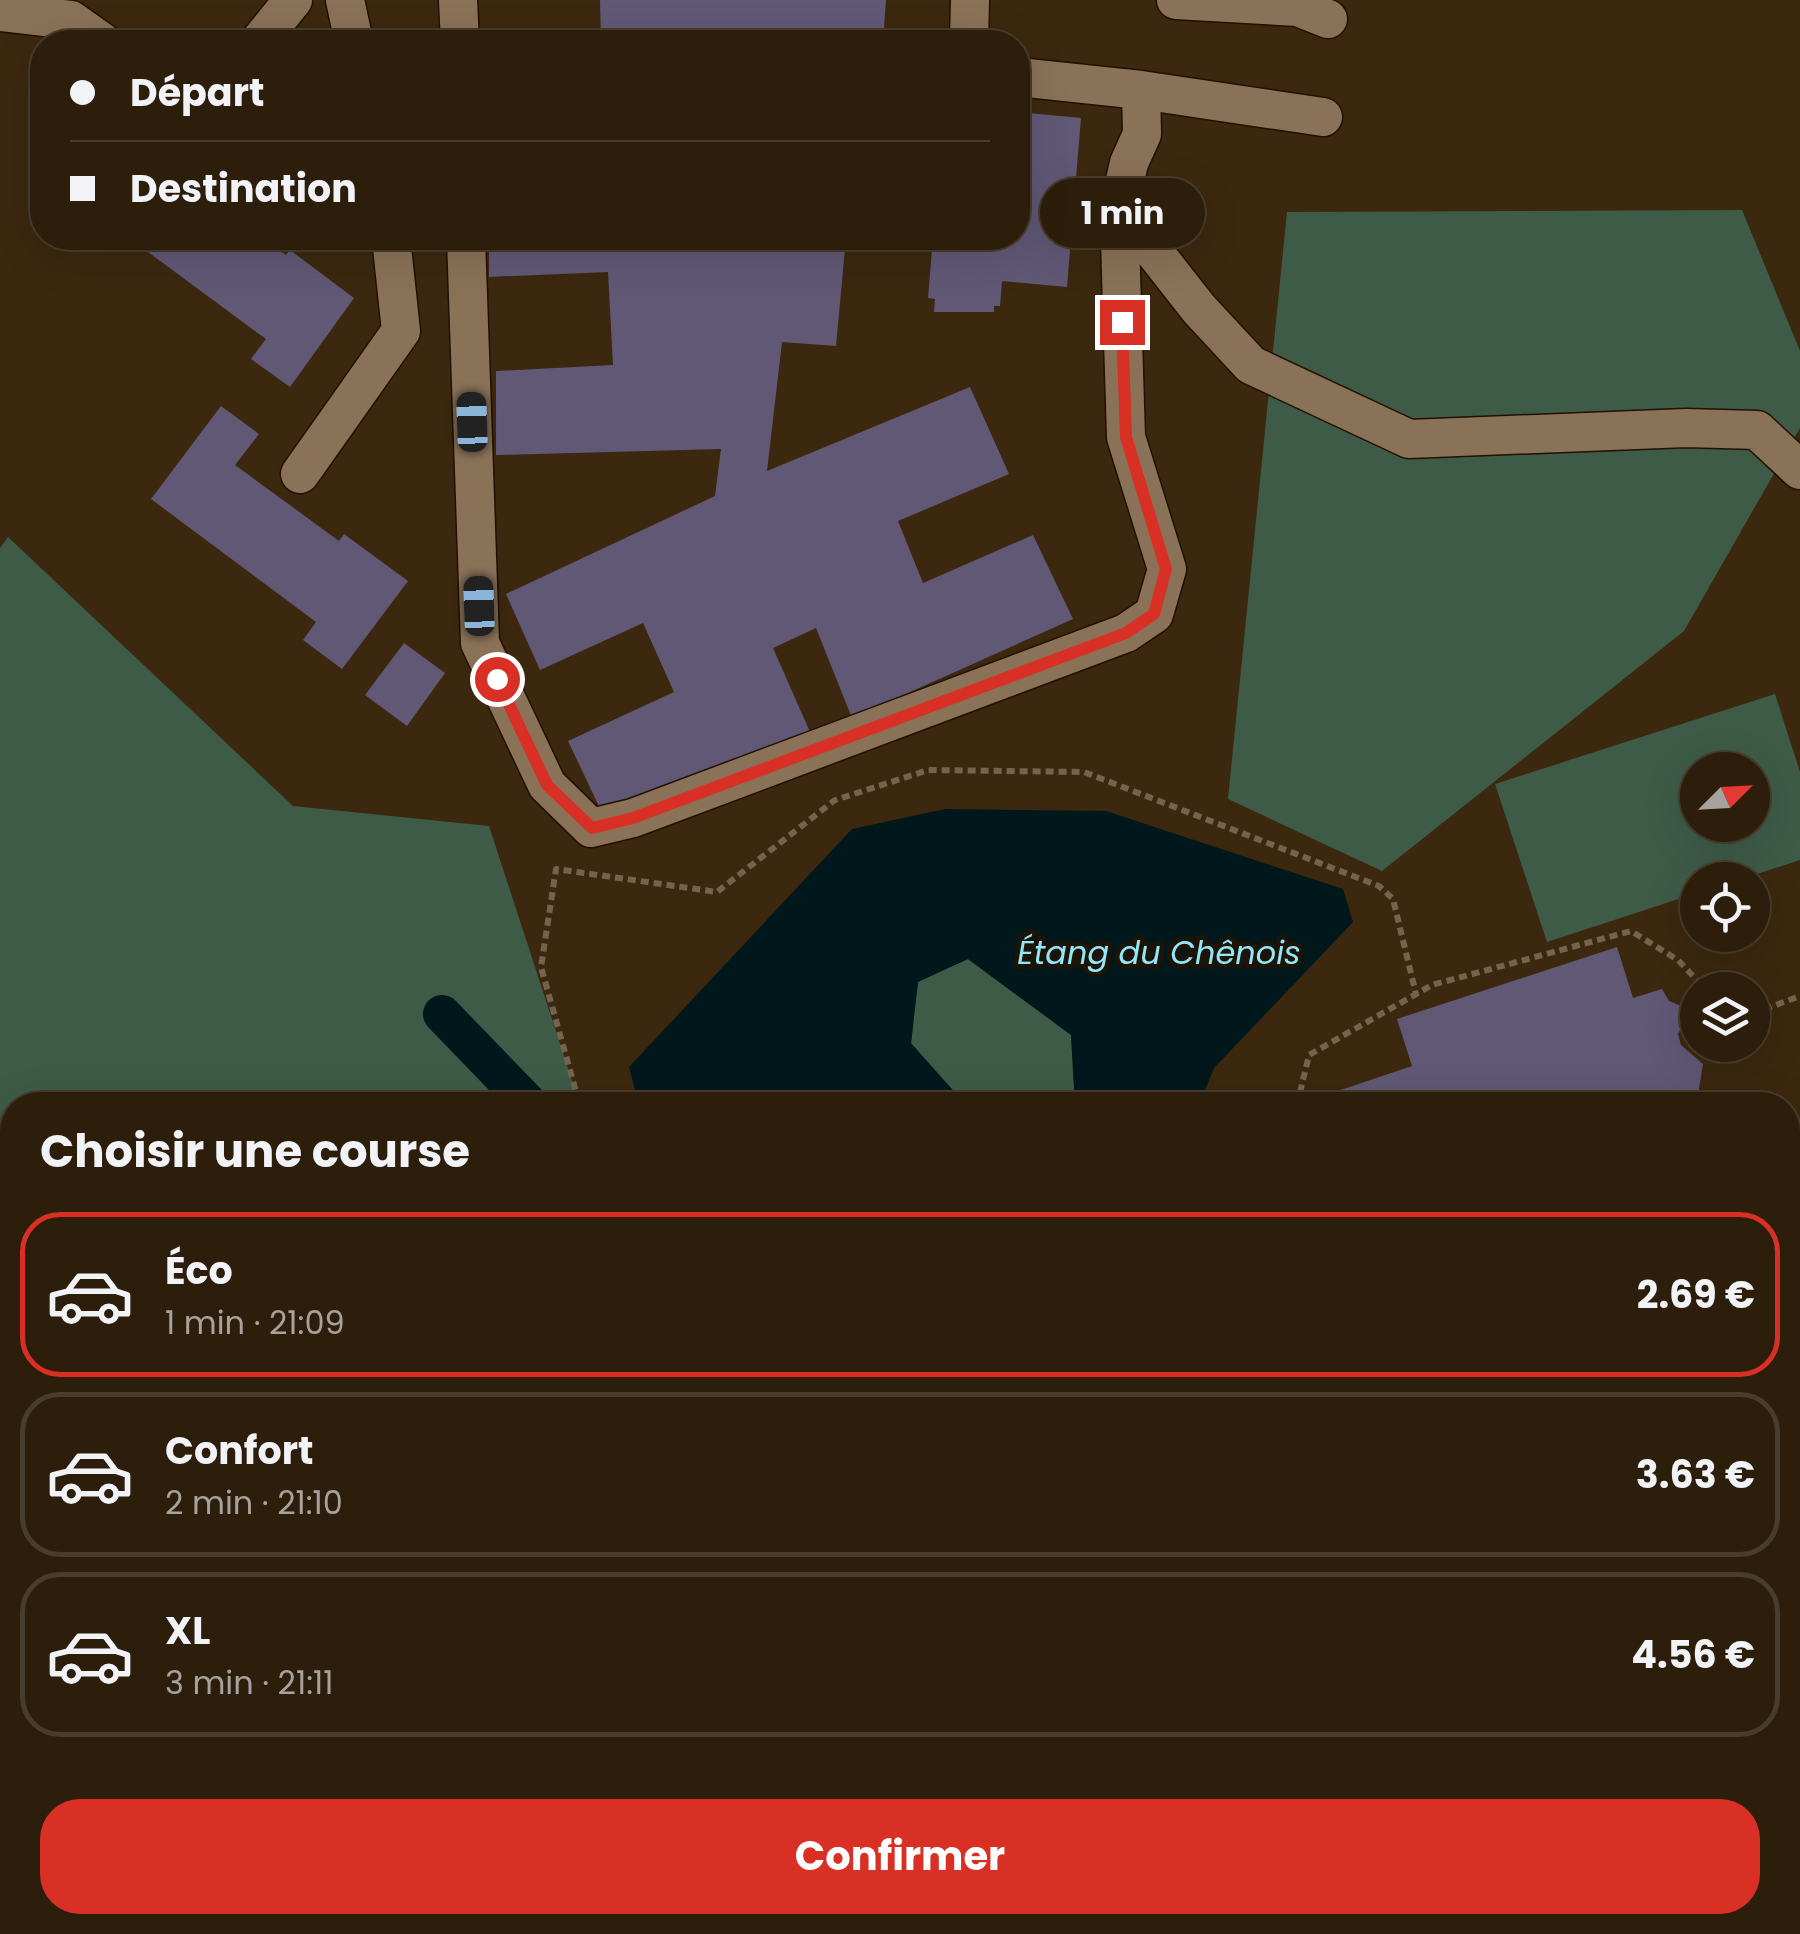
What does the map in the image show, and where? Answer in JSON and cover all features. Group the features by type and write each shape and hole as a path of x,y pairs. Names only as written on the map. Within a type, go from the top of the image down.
{"lane":[{"path":"269,30 293,0"},
{"path":"345,0 351,30"},
{"path":"458,0 459,30"},
{"path":"969,30 970,0"},
{"path":"1176,0 1308,8"},
{"path":"0,12 71,20 85,30"},
{"path":"1030,78 1323,117"},
{"path":"466,250 480,644 547,785 592,828 633,818 1126,633 1154,614 1166,569 1126,437 1118,208 1128,164 1142,134 1141,90"},
{"path":"1118,208 1200,310 1251,364 1409,439 1686,428 1757,430 1800,470"},
{"path":"300,474 401,331 392,250"}],"path":[{"path":"576,1092 541,967 556,869 717,892 835,800 928,770 1084,772 1379,886 1393,899 1416,994"},
{"path":"1300,1092 1309,1055 1432,985 1631,931 1678,960 1689,972"},
{"path":"1770,1007 1800,996"}],"green space":[{"path":"1742,210 1800,351 1800,428 1684,631 1382,871 1228,799 1287,212"},
{"path":"8,537 293,806 489,826 576,1092 0,1092 0,548"},
{"path":"1775,694 1800,772 1800,860 1770,870 1770,862 1680,862 1680,899 1547,942 1495,784"},
{"path":"968,959 1071,1035 1074,1092 954,1092 911,1044 918,981"}],"water":[{"name":"Étang du Chênois","path":"945,809 1106,811 1343,889 1353,922 1214,1068 1204,1092 1074,1092 1071,1035 968,959 918,982 911,1043 954,1092 636,1092 629,1067 852,829"}],"building":[{"path":"600,0 886,0 884,30 601,30"},
{"path":"1030,113 1081,118 1067,287 1002,281 1000,306 994,306 994,312 934,312 935,299 928,298 932,250 1030,250"},
{"path":"145,250 279,250 286,255 290,250 354,298 290,387 251,359 266,339"},
{"path":"489,250 845,250 836,346 782,342 767,471 970,387 1009,474 898,521 923,583 1033,535 1073,619 852,718 816,628 773,648 810,732 605,819 568,741 674,692 643,623 540,670 506,594 715,496 721,449 496,455 496,371 613,365 608,272 489,277"},
{"path":"221,406 259,434 235,465 339,541 344,534 408,581 342,669 303,640 316,622 151,499"},
{"path":"404,643 445,673 407,726 365,695"},
{"path":"1617,947 1633,998 1662,989 1669,1001 1680,1006 1680,1062 1703,1064 1698,1092 1335,1092 1412,1066 1397,1019"}],"waterway":[{"path":"442,1014 517,1092"}],"route":[{"path":"497,679 547,785 592,828 633,818 1126,633 1154,614 1166,569 1126,437 1122,322"}]}
